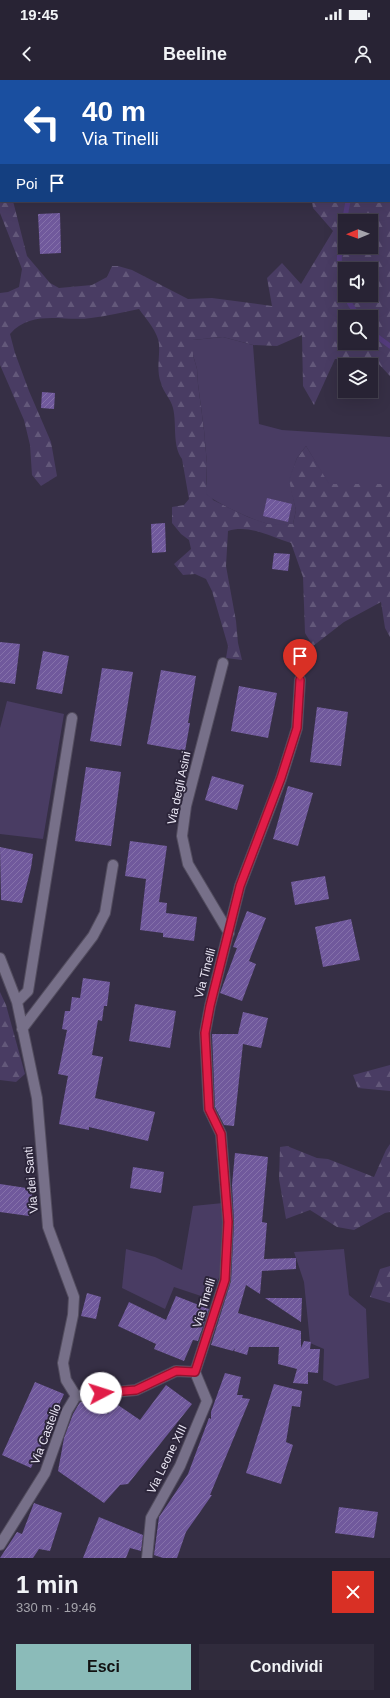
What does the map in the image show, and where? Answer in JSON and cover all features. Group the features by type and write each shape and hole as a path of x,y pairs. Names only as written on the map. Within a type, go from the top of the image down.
{"street":[{"name":"Via degli Asini","path":"223,663 186,806 182,836 188,864 229,933"},
{"name":"Via Tinelli","path":"195,1372 225,1280 228,1222 221,1134 209,1109 205,1033 210,1006 240,886 281,778 297,728 300,680"},
{"path":"17,1002 28,991 72,718"},
{"path":"22,1029 93,936 105,913 113,865"},
{"name":"Via dei Santi","path":"0,958 17,1002 37,1098 48,1227 74,1297 73,1315 63,1363 66,1380 76,1396"},
{"name":"Via Castello","path":"0,1545 45,1473 67,1411 76,1396 136,1390 176,1371 195,1372"},
{"name":"Via Leone XIII","path":"147,1558 151,1518 180,1466 207,1402 195,1372"}],"green space":[{"path":"0,202 13,202 27,256 50,283 59,288 92,285 107,277 112,266 118,266 132,270 188,299 212,298 272,306 267,278 282,263 301,284 333,231 313,208 312,202 390,202 390,376 378,363 378,358 335,359 314,405 303,386 302,335 277,346 253,345 223,337 193,340 193,355 197,369 204,430 207,464 206,484 213,500 248,517 269,524 293,524 296,510 288,480 297,458 306,446 330,484 390,484 390,637 385,628 381,602 344,622 313,646 305,633 303,577 291,543 260,532 236,529 228,531 226,566 242,660 226,658 228,646 212,591 206,579 195,574 183,575 174,564 191,549 189,540 181,534 172,523 172,507 184,505 189,499 182,459 177,447 173,408 162,386 158,368 158,339 139,309 91,318 38,319 19,326 10,334 15,353 29,391 51,442 57,476 41,486 32,475 30,445 24,420 0,365 0,293 8,292 19,287 22,269 0,213"},
{"path":"223,337 253,345 259,424 282,430 390,437 390,484 329,484 306,446 297,458 289,480 296,510 293,524 268,524 261,522 227,507 206,494 207,464 197,369 193,355 193,340"},
{"path":"7,701 64,714 43,839 0,834 0,728"},
{"path":"0,992 6,1005 25,1074 16,1082 0,1080"},
{"path":"390,1065 390,1091 358,1088 353,1075"},
{"path":"390,1144 390,1212 385,1213 354,1230 337,1227 310,1210 286,1219 279,1179 280,1147 287,1146 317,1158 328,1159 374,1177"},
{"path":"223,1203 220,1275 210,1299 174,1287 165,1309 122,1288 126,1249 155,1257 182,1270 193,1206"},
{"path":"344,1249 349,1295 366,1309 369,1378 336,1386 323,1380 324,1349 310,1343 304,1282 294,1252"},
{"path":"390,1266 390,1303 370,1297 380,1269"}],"building":[{"path":"60,213 61,253 40,254 38,214"},
{"path":"42,392 55,393 54,409 41,408"},
{"path":"267,498 292,504 288,522 263,516"},
{"path":"165,523 166,552 152,553 151,524"},
{"path":"274,553 290,554 288,571 272,569"},
{"path":"0,642 20,644 15,684 0,682"},
{"path":"43,651 69,656 62,694 36,689"},
{"path":"102,668 133,672 121,746 90,741"},
{"path":"161,670 196,676 185,751 147,744"},
{"path":"239,686 277,693 268,738 231,731"},
{"path":"317,707 348,712 341,766 310,762"},
{"path":"86,767 121,772 111,846 75,841"},
{"path":"212,776 244,785 237,810 205,800"},
{"path":"288,786 313,793 298,846 273,839"},
{"path":"130,841 167,846 159,902 167,903 166,913 197,917 194,941 163,937 163,933 140,930 146,879 125,876"},
{"path":"0,847 33,854 22,903 1,900"},
{"path":"325,876 329,899 295,905 291,882"},
{"path":"247,911 266,918 249,961 256,964 242,1001 220,993 237,948 233,947"},
{"path":"351,919 360,960 323,967 315,927"},
{"path":"83,978 110,982 107,1006 104,1006 102,1021 98,1020 92,1055 103,1057 95,1098 155,1112 148,1141 89,1127 89,1130 59,1124 68,1076 58,1074 67,1030 62,1029 65,1011 70,1011 72,997 80,998"},
{"path":"135,1004 176,1011 170,1048 129,1041"},
{"path":"243,1012 268,1018 261,1048 243,1044 234,1126 224,1125 215,1107 212,1034 238,1034"},
{"path":"235,1153 268,1157 262,1222 267,1223 264,1259 296,1258 296,1269 262,1271 260,1294 246,1285 238,1313 301,1331 301,1348 304,1341 311,1342 310,1349 320,1349 318,1373 308,1372 308,1384 293,1383 297,1369 278,1364 279,1347 249,1347 247,1355 234,1351 235,1348 233,1351 211,1345 231,1281 234,1222 232,1185"},
{"path":"133,1167 164,1172 161,1193 130,1188"},
{"path":"0,1184 33,1189 29,1216 0,1212"},
{"path":"87,1293 101,1297 96,1319 81,1316"},
{"path":"176,1296 209,1309 198,1341 193,1340 184,1361 154,1349 156,1344 118,1326 129,1302 166,1320"},
{"path":"265,1298 302,1298 301,1322"},
{"path":"225,1373 241,1377 237,1395 243,1395 242,1398 250,1399 210,1495 212,1495 186,1532 177,1558 163,1558 154,1555 159,1517 188,1474 209,1418 211,1419 211,1412"},
{"path":"35,1382 64,1394 31,1468 2,1455"},
{"path":"274,1384 302,1391 300,1407 292,1406 286,1442 293,1445 281,1484 246,1473"},
{"path":"166,1385 192,1404 128,1484 120,1485 104,1503 58,1471 64,1438 73,1414 80,1402 93,1401 108,1414 115,1403 140,1420"},
{"path":"34,1503 62,1513 50,1551 39,1549 33,1558 0,1558 17,1532 22,1534"},
{"path":"339,1507 378,1512 374,1538 335,1533"},
{"path":"99,1517 143,1535 141,1551 130,1548 126,1558 83,1558"}],"waterway":[{"path":"339,262 340,247 348,202"},
{"path":"349,302 354,310"},
{"path":"378,337 390,346"}],"route":[{"path":"101,1393 136,1390 176,1371 195,1372 225,1280 228,1222 221,1134 209,1109 205,1033 210,1006 240,886 281,778 297,728 300,680"}]}
